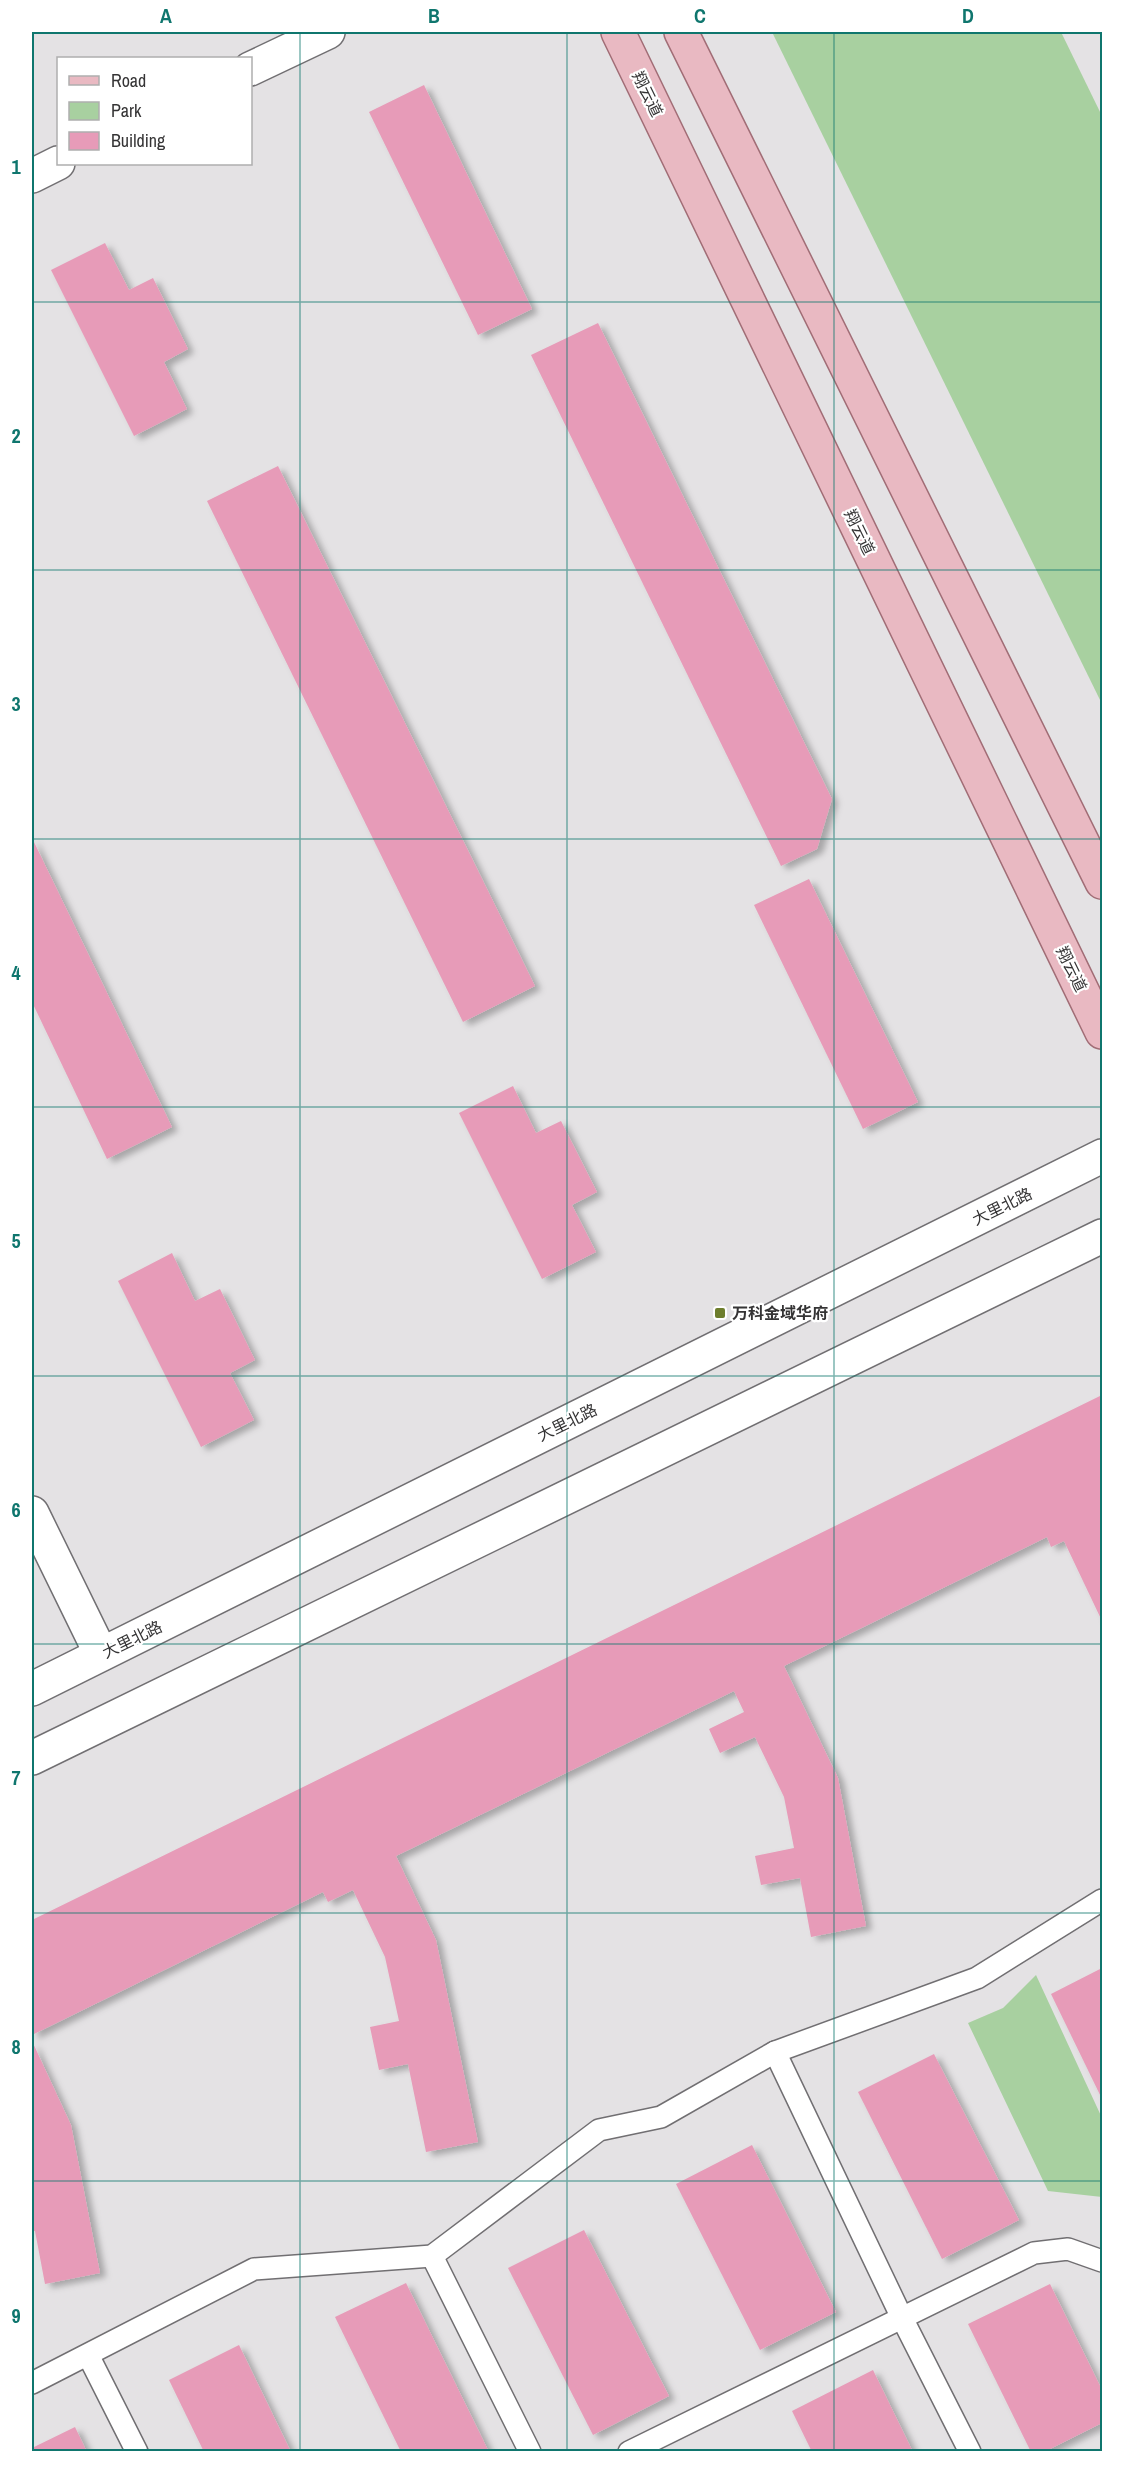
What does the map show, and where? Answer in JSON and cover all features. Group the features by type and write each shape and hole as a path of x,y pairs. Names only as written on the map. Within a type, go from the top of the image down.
{"main road":[{"path":"252,68 328,32"},
{"name":"翔云道","path":"618,32 1102,1032"},
{"path":"681,32 1102,882"},
{"path":"32,176 57,164"},
{"name":"大里北路","path":"32,1689 1102,1156"},
{"path":"32,1758 1102,1236"},
{"path":"32,1513 100,1654"}],"lane":[{"path":"32,2383 254,2269 432,2256 599,2130 661,2117 775,2052 977,1978 1102,1900"},
{"path":"775,2052 902,2318 970,2451"},
{"path":"629,2451 1034,2253 1068,2249 1102,2261"},
{"path":"432,2256 530,2451"},
{"path":"88,2355 137,2451"}],"green space":[{"path":"772,32 1061,32 1102,116 1102,704"},
{"path":"1036,1975 1102,2118 1102,2197 1048,2191 968,2023 1003,2008"}],"building":[{"path":"424,85 532,309 478,335 369,112"},
{"path":"105,243 129,290 153,278 188,349 164,362 187,409 134,436 51,270"},
{"path":"598,323 832,799 817,849 781,866 531,355"},
{"path":"278,466 535,986 463,1022 207,501"},
{"path":"32,838 172,1127 107,1159 32,1002"},
{"path":"809,879 918,1102 863,1129 754,905"},
{"path":"513,1086 536,1133 561,1121 597,1192 572,1205 596,1252 542,1279 459,1113"},
{"path":"172,1253 195,1301 220,1289 255,1360 230,1373 254,1420 201,1447 118,1281"},
{"path":"1102,1395 1102,1621 1064,1541 1051,1547 1047,1537 784,1666 838,1778 866,1926 811,1937 800,1878 761,1885 755,1856 794,1848 784,1797 755,1737 720,1753 709,1729 744,1712 734,1691 396,1856 436,1940 478,2142 426,2152 408,2064 379,2070 370,2027 399,2021 385,1957 353,1890 328,1902 323,1892 32,2035 32,1920"},
{"path":"1102,1968 1102,2099 1051,1994"},
{"path":"32,2041 71,2125 100,2273 45,2284 35,2231 32,2231"},
{"path":"934,2054 1019,2220 942,2259 858,2092"},
{"path":"752,2145 836,2312 760,2350 676,2184"},
{"path":"584,2230 669,2396 593,2435 508,2268"},
{"path":"406,2283 489,2452 401,2452 335,2317"},
{"path":"1050,2284 1102,2390 1102,2423 1044,2452 1031,2452 968,2324"},
{"path":"239,2345 291,2452 204,2452 169,2380"},
{"path":"873,2370 913,2452 812,2452 792,2411"},
{"path":"75,2427 87,2452 32,2452 32,2448"}],"place":[{"name":"万科金域华府","path":"720,1313"}]}
